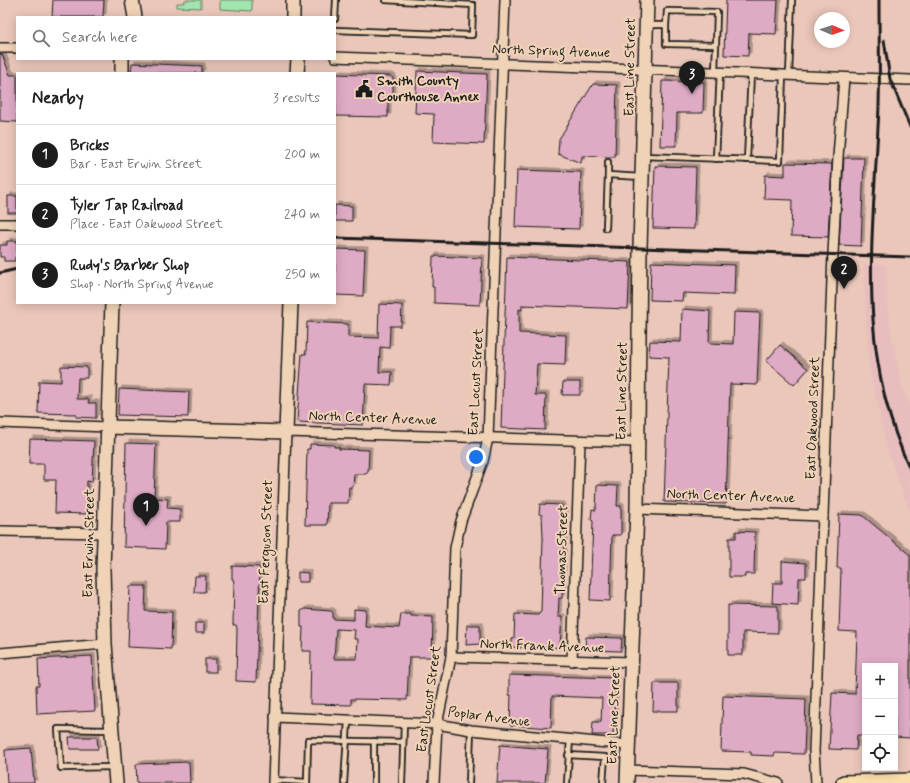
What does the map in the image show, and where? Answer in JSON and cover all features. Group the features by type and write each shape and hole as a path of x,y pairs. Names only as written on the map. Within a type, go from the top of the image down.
{"main road":[{"path":"130,16 132,0"},
{"path":"132,0 135,16"},
{"path":"293,0 293,16"},
{"name":"East Line Street","path":"627,783 637,509 647,0"},
{"path":"122,60 122,72"},
{"path":"298,60 298,72"},
{"name":"East Erwin Street","path":"112,304 104,533 105,644 116,783"},
{"name":"East Ferguson Street","path":"286,432 291,304"},
{"name":"North Center Avenue","path":"108,427 286,432"},
{"path":"844,783 910,781"}],"street":[{"name":"East Locust Street","path":"434,783 437,724 451,657 454,560 457,534 483,461 488,438 505,0"},
{"path":"0,48 16,48"},
{"name":"North Spring Avenue","path":"336,57 718,71 910,80"},
{"name":"East Oakwood Street","path":"816,783 814,751 823,516 838,157 844,78"},
{"path":"0,224 16,224"},
{"path":"0,423 108,427"},
{"name":"North Center Avenue","path":"286,432 638,442"},
{"name":"East Ferguson Street","path":"273,782 286,432"},
{"name":"Thomas Street","path":"572,661 580,441"},
{"name":"North Center Avenue","path":"637,509 823,516"},
{"path":"0,531 104,533"},
{"path":"0,653 105,644"},
{"name":"North Frank Avenue","path":"451,657 632,662"},
{"name":"Poplar Avenue","path":"275,717 437,724 471,730 628,745"},
{"path":"627,770 744,774 778,783"}],"lane":[{"path":"335,16 336,0"},
{"path":"336,30 472,35 473,5 385,0"},
{"path":"643,156 780,161 792,0"},
{"path":"716,45 666,44 667,11 717,12 716,45 718,71 716,159"},
{"path":"647,25 666,25"},
{"path":"748,160 750,73"},
{"path":"606,228 608,162"},
{"path":"608,175 643,177"},
{"path":"344,783 348,720"},
{"path":"402,783 404,723"},
{"path":"111,730 58,729 61,768 114,767"},
{"path":"469,783 471,730"},
{"path":"567,783 570,739"},
{"path":"273,782 307,782 308,740 403,742"},
{"path":"374,741 374,783"},
{"path":"568,755 605,757 603,783"}],"shaded area":[{"path":"864,264 886,264 889,320 901,382 910,407 910,513 886,445 868,362"}],"green space":[{"path":"185,0 201,0 201,8 177,7 177,3 184,3"},
{"path":"220,0 252,0 252,11 220,9"}],"building":[{"path":"53,0 104,0 103,16 52,16"},
{"path":"726,0 778,0 776,34 749,33 748,56 724,55"},
{"path":"0,54 2,54 10,75 16,75 16,122 0,121"},
{"path":"132,63 202,66 202,72 131,72"},
{"path":"417,71 487,74 484,144 433,142 434,114 415,113"},
{"name":"Smith County Courthouse Annex","path":"336,74 390,76 393,78 393,98 388,98 388,117 336,116"},
{"path":"662,81 704,82 703,113 677,113 676,146 660,146"},
{"path":"593,84 617,85 615,157 582,156 581,163 558,154 559,139"},
{"path":"844,158 864,158 861,246 839,245"},
{"path":"785,163 832,164 828,237 791,236 792,200 764,199 765,175 785,176"},
{"path":"655,166 696,167 694,229 653,228"},
{"path":"517,170 581,172 579,229 515,227"},
{"path":"8,196 16,196 16,213 8,213"},
{"path":"336,205 352,206 352,221 336,221"},
{"path":"7,241 16,241 15,261 4,261 4,257 0,257 0,245 7,245"},
{"path":"336,249 365,250 363,296 336,295"},
{"path":"433,256 482,258 480,305 434,303 434,287 432,287"},
{"path":"507,257 630,262 628,309 522,305 522,310 519,309 519,333 566,335 565,365 537,364 535,395 546,395 545,430 501,428"},
{"path":"651,262 735,265 734,295 683,293 682,301 650,300"},
{"path":"379,304 402,305 401,326 390,326 389,348 380,347 379,372 392,372 391,385 365,384 363,425 297,422 302,354 306,354 307,322 348,324 348,337 378,338"},
{"path":"682,309 710,311 709,343 733,344 734,312 760,313 757,385 730,384 726,504 664,502 669,357 649,356 650,341 681,342"},
{"path":"780,345 808,369 794,385 766,361"},
{"path":"61,366 87,367 87,378 78,378 77,399 89,399 88,403 96,403 96,418 76,417 76,414 38,413 39,381 61,382"},
{"path":"563,382 580,382 580,395 562,395"},
{"path":"119,389 189,392 188,417 118,415"},
{"path":"30,439 94,441 92,482 87,481 86,514 55,513 56,480 44,480 44,464 29,464"},
{"path":"126,443 156,444 154,498 168,499 167,508 180,509 180,522 166,522 165,549 124,547"},
{"path":"310,444 334,445 334,447 339,447 339,449 369,450 368,472 366,474 354,474 353,487 349,487 348,503 328,503 327,525 305,525 307,449 310,449"},
{"path":"597,485 618,486 617,506 621,506 621,535 612,535 610,601 590,600 593,521 591,520 592,509 596,510"},
{"path":"540,504 562,505 562,510 565,510 562,598 559,598 558,617 562,617 560,644 559,648 521,644 521,648 512,647 515,614 538,615 541,612 543,537 542,515 539,514"},
{"path":"839,514 862,515 910,555 910,738 898,737 898,663 862,663 862,736 857,735 856,750 829,749 832,693 855,694 857,632 839,631 841,568 837,568"},
{"path":"736,531 755,532 754,574 745,574 745,577 729,577 729,538 736,538"},
{"path":"782,561 806,563 806,578 799,578 798,605 772,603 773,583 782,583"},
{"path":"232,566 260,567 256,682 236,681 237,628 236,625 233,625 234,583 232,579"},
{"path":"298,572 308,573 308,582 298,582"},
{"path":"195,576 206,576 205,592 194,592"},
{"path":"130,586 146,586 145,611 172,612 171,649 128,647"},
{"path":"728,605 778,606 778,633 743,632 743,655 728,655"},
{"path":"305,609 331,611 333,613 333,619 354,620 354,609 366,610 365,626 399,628 401,614 433,617 432,657 409,657 407,700 351,699 351,705 310,704 311,651 302,651 303,627 301,627 301,611","holes":["336,629 355,630 354,639 358,639 357,659 334,659"]},
{"path":"195,623 204,623 204,633 195,633"},
{"path":"467,625 480,625 480,644 466,645"},
{"path":"586,637 622,638 621,651 585,650"},
{"path":"92,656 95,711 37,714 36,686 39,686 38,659"},
{"path":"205,659 216,659 216,672 205,672"},
{"path":"509,675 616,678 613,735 592,735 593,722 601,722 602,698 552,696 551,728 510,725 511,695 509,695"},
{"path":"654,683 678,683 678,711 653,711"},
{"path":"723,696 806,699 804,754 775,753 774,756 751,755 751,752 721,751"},
{"path":"69,737 97,737 98,749 70,749"},
{"path":"500,745 548,749 545,783 497,783"},
{"path":"31,748 34,783 7,783 5,750"},
{"path":"189,762 190,783 137,783 136,764"}],"railway":[{"path":"879,0 879,106 872,245 874,335 881,379 892,424 910,469"},
{"path":"884,40 890,79 910,127"},
{"path":"336,238 910,257"},
{"path":"0,273 16,269"}],"place":[{"name":"Smith County Courthouse Annex","path":"364,89"},
{"name":"Rudy's Barber Shop","path":"692,94"},
{"name":"Tyler Tap Railroad","path":"844,289"},
{"name":"Bricks","path":"146,526"}]}
